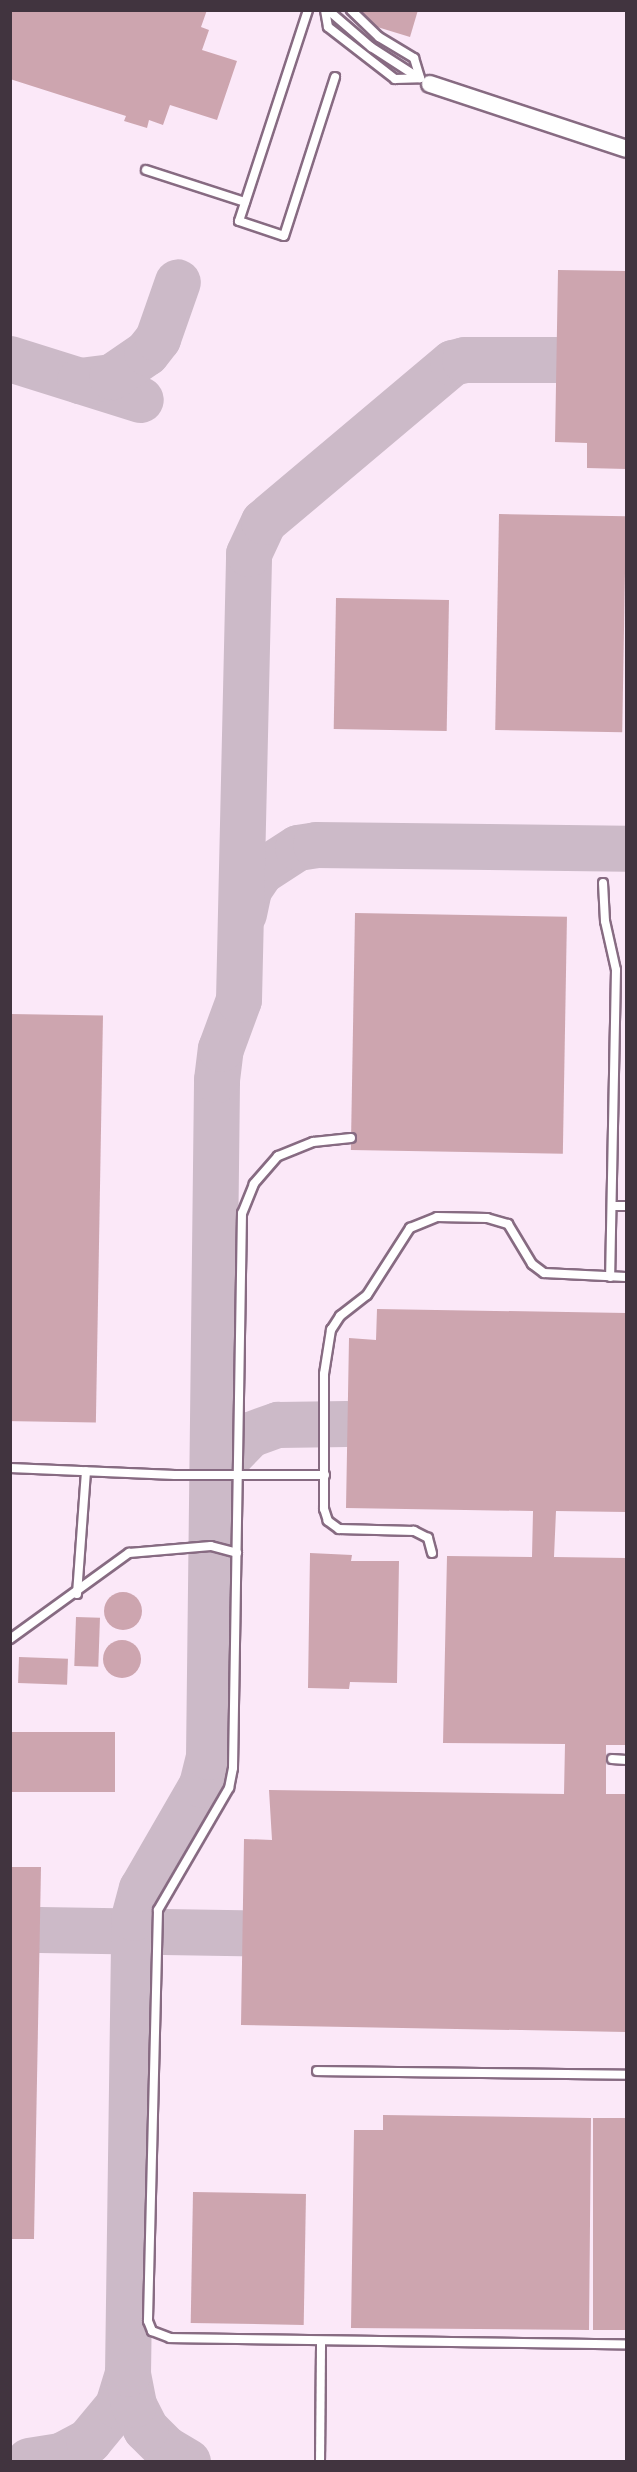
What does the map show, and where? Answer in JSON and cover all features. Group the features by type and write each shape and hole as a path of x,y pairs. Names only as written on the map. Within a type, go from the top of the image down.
{"street":[{"path":"425,81 627,149"}],"lane":[{"path":"308,10 239,221 284,236 335,77"},
{"path":"326,10 328,27 395,79 425,81"},
{"path":"326,10 371,47 425,81"},
{"path":"351,10 379,37 414,58 425,81"},
{"path":"146,170 245,202"},
{"path":"603,883 606,921 616,970 610,1276"},
{"path":"351,1138 313,1142 278,1156 246,1198 241,1234 233,1768 229,1788 158,1910 148,2321 152,2331 170,2338 627,2344"},
{"path":"613,1206 627,1206"},
{"path":"432,1553 428,1538 414,1531 339,1529 328,1521 324,1509 324,1374 331,1330 340,1316 367,1294 387,1269 402,1236 419,1221 437,1217 500,1220 516,1233 532,1264 544,1273 627,1276"},
{"path":"10,1468 236,1475 325,1475"},
{"path":"78,1594 86,1471"},
{"path":"10,1639 78,1594 129,1553 212,1546 237,1553"},
{"path":"612,1760 627,1760"},
{"path":"317,2071 627,2074"},
{"path":"320,2462 321,2341"}],"building":[{"path":"10,10 207,10 201,27 209,30 202,50 237,61 217,120 170,105 163,125 149,120 147,128 124,121 126,116 10,79"},
{"path":"360,10 418,10 410,37 374,26"},
{"path":"558,270 626,271 626,469 587,468 587,443 555,442"},
{"path":"499,514 626,516 622,732 495,730"},
{"path":"336,598 449,600 447,731 334,729"},
{"path":"355,913 567,917 563,1154 351,1150"},
{"path":"10,1014 103,1016 96,1423 10,1421"},
{"path":"377,1309 626,1313 626,1512 556,1511 554,1557 626,1558 626,1745 606,1745 606,1794 626,1794 626,2032 241,2025 244,1839 272,1840 269,1790 564,1794 565,1744 443,1743 447,1556 532,1557 533,1511 346,1508 349,1338 376,1340"},
{"path":"310,1553 352,1555 351,1561 399,1561 397,1683 350,1682 349,1689 308,1688"},
{"path":"123,1592 136,1598 142,1611 136,1624 123,1630 110,1624 104,1611 110,1598"},
{"path":"76,1617 100,1618 98,1667 74,1666"},
{"path":"122,1640 136,1645 141,1659 136,1673 122,1678 108,1673 103,1659 108,1645"},
{"path":"19,1657 68,1659 67,1685 18,1683"},
{"path":"10,1732 115,1732 115,1792 10,1792"},
{"path":"10,1867 41,1867 34,2239 10,2239"},
{"path":"383,2115 591,2118 589,2330 351,2328 354,2130 383,2130"},
{"path":"593,2118 626,2118 626,2330 593,2330"},
{"path":"193,2192 306,2194 304,2325 191,2323"}],"taxiway":[{"path":"80,381 112,377 147,353 158,339 178,282"},
{"path":"10,359 141,400"},
{"path":"188,2462 165,2448 146,2429 134,2405 128,2374 134,1918 142,1889 202,1785 209,1757 217,1080 221,1049 239,1000 249,554 264,522 453,363 465,360 557,360"},
{"path":"244,914 249,890 261,872 298,848 316,845 626,849"},
{"path":"213,1492 223,1463 250,1435 278,1425 347,1424"},
{"path":"40,1930 242,1933"},
{"path":"29,2461 61,2456 89,2441 118,2406 128,2374"}]}
